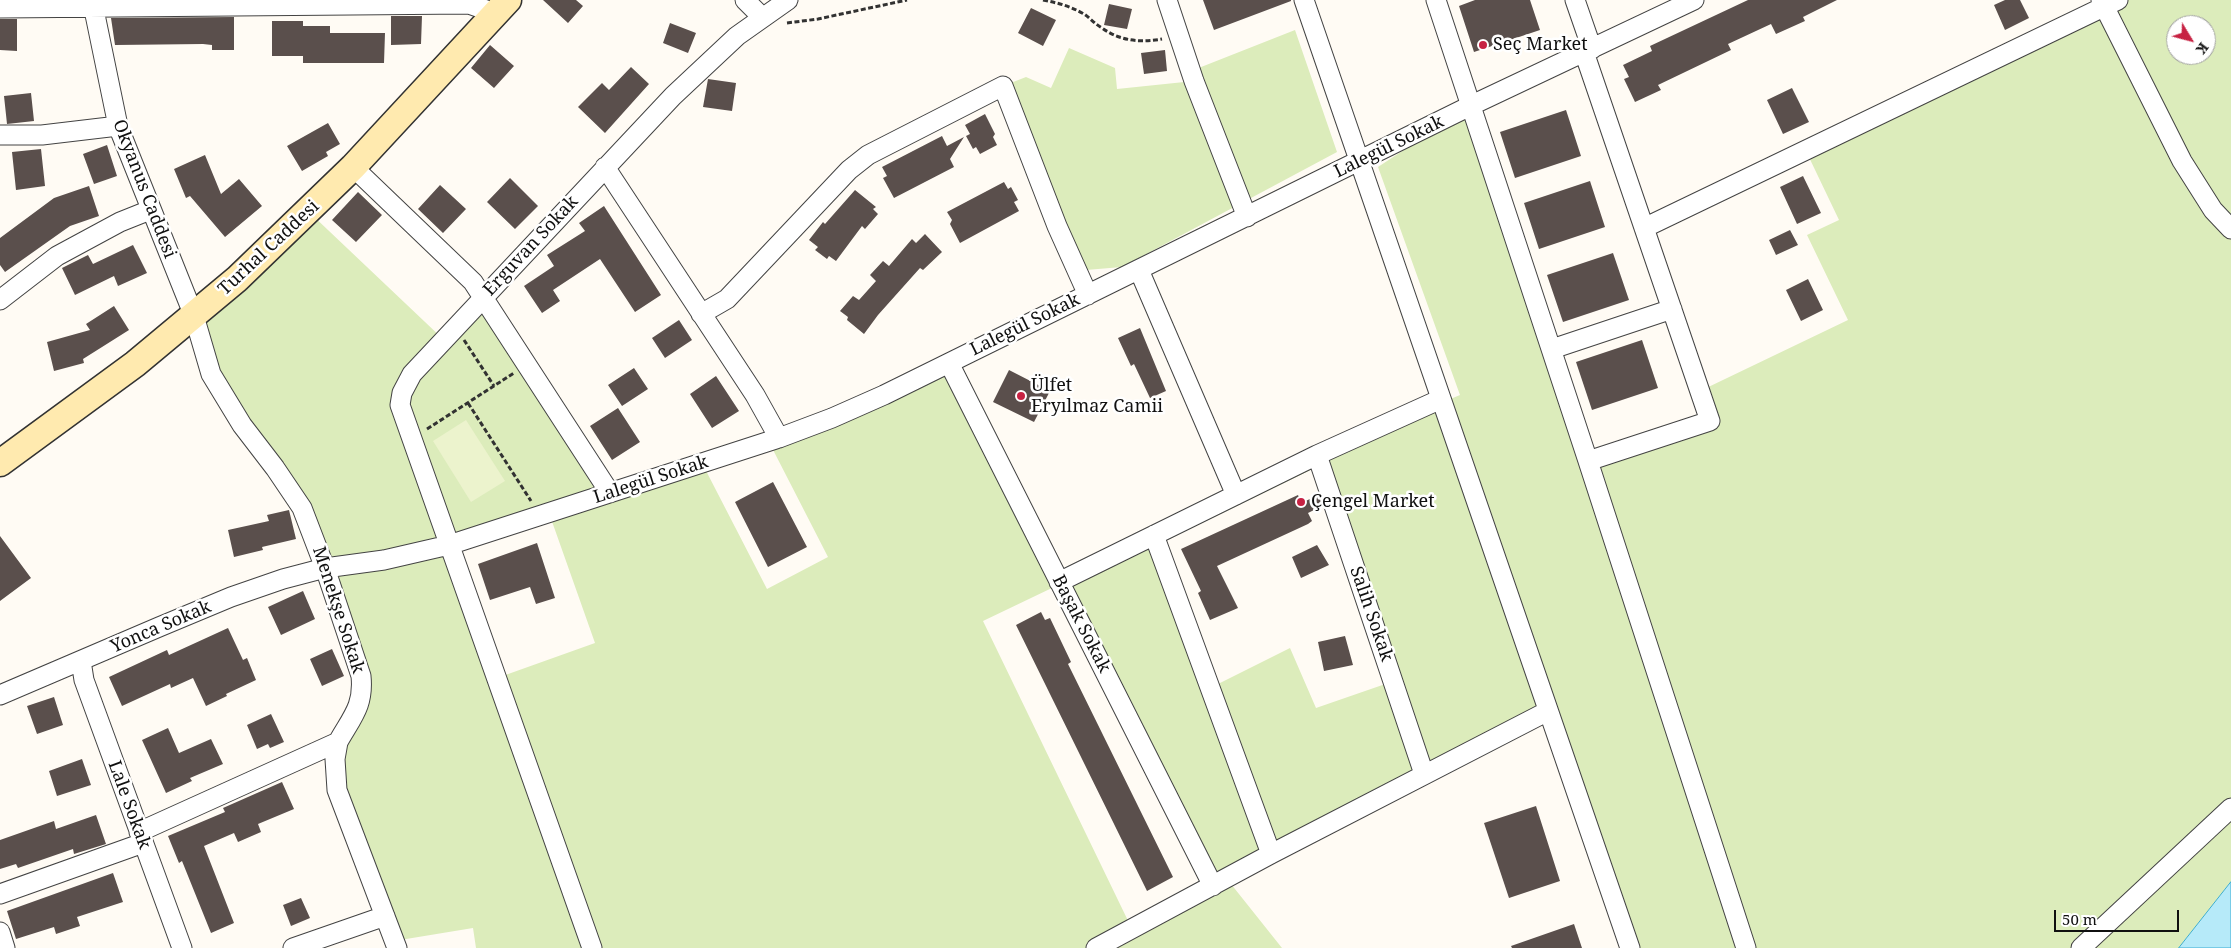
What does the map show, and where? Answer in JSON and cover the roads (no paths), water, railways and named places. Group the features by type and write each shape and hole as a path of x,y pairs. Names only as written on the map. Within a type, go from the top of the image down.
{"street":[{"path":"746,0 762,17"},
{"name":"Erguvan Sokak","path":"592,948 400,405 402,394 412,374 694,75 762,17 788,0"},
{"path":"1168,0 1194,80 1247,217"},
{"path":"1304,0 1630,948"},
{"path":"1436,0 1552,349 1746,948"},
{"path":"1575,0 1588,50 1644,228 1710,421 1588,461"},
{"name":"Lalegül Sokak","path":"325,568 384,560 449,545 779,438 850,410 1139,270 1472,105 1694,0"},
{"path":"1644,228 2108,2 2182,161 2213,210 2231,229"},
{"path":"0,8 93,4 352,3 469,4 501,7"},
{"name":"Okyanus Caddesi","path":"93,4 118,126 194,316"},
{"name":"Turhal Caddesi","path":"1,459 135,364 244,273 354,167 501,7"},
{"path":"701,314 727,299 850,170 868,155 1003,86 1057,226 1088,295"},
{"path":"0,135 42,135 118,126"},
{"path":"354,167 473,282 610,493"},
{"path":"605,168 756,395 779,438"},
{"path":"0,300 56,256 112,225 150,210"},
{"path":"1139,270 1236,495"},
{"path":"1552,349 1672,309"},
{"name":"Menekşe Sokak","path":"194,316 204,354 218,388 242,425 293,493 308,521 325,568 361,676 363,690 356,714 338,742"},
{"name":"Başak Sokak","path":"949,363 1213,886"},
{"path":"1059,582 1316,455 1441,399"},
{"name":"Salih Sokak","path":"1316,455 1424,774"},
{"path":"1154,535 1271,854"},
{"name":"Yonca Sokak","path":"0,695 231,597 325,568"},
{"name":"Lale Sokak","path":"82,661 84,680 182,948"},
{"path":"1096,948 1271,854 1548,711"},
{"path":"0,894 141,838 338,742"},
{"path":"338,742 335,759 337,790 397,948"},
{"path":"2081,948 2231,808"},
{"path":"293,948 385,916"},
{"path":"0,932 5,948"}],"water":[{"path":"2231,882 2231,948 2179,948"}],"place":[{"name":"Seç Market","path":"1483,45"},
{"name":"Ülfet Eryılmaz Camii","path":"1021,396"},
{"name":"Çengel Market","path":"1301,502"}]}
